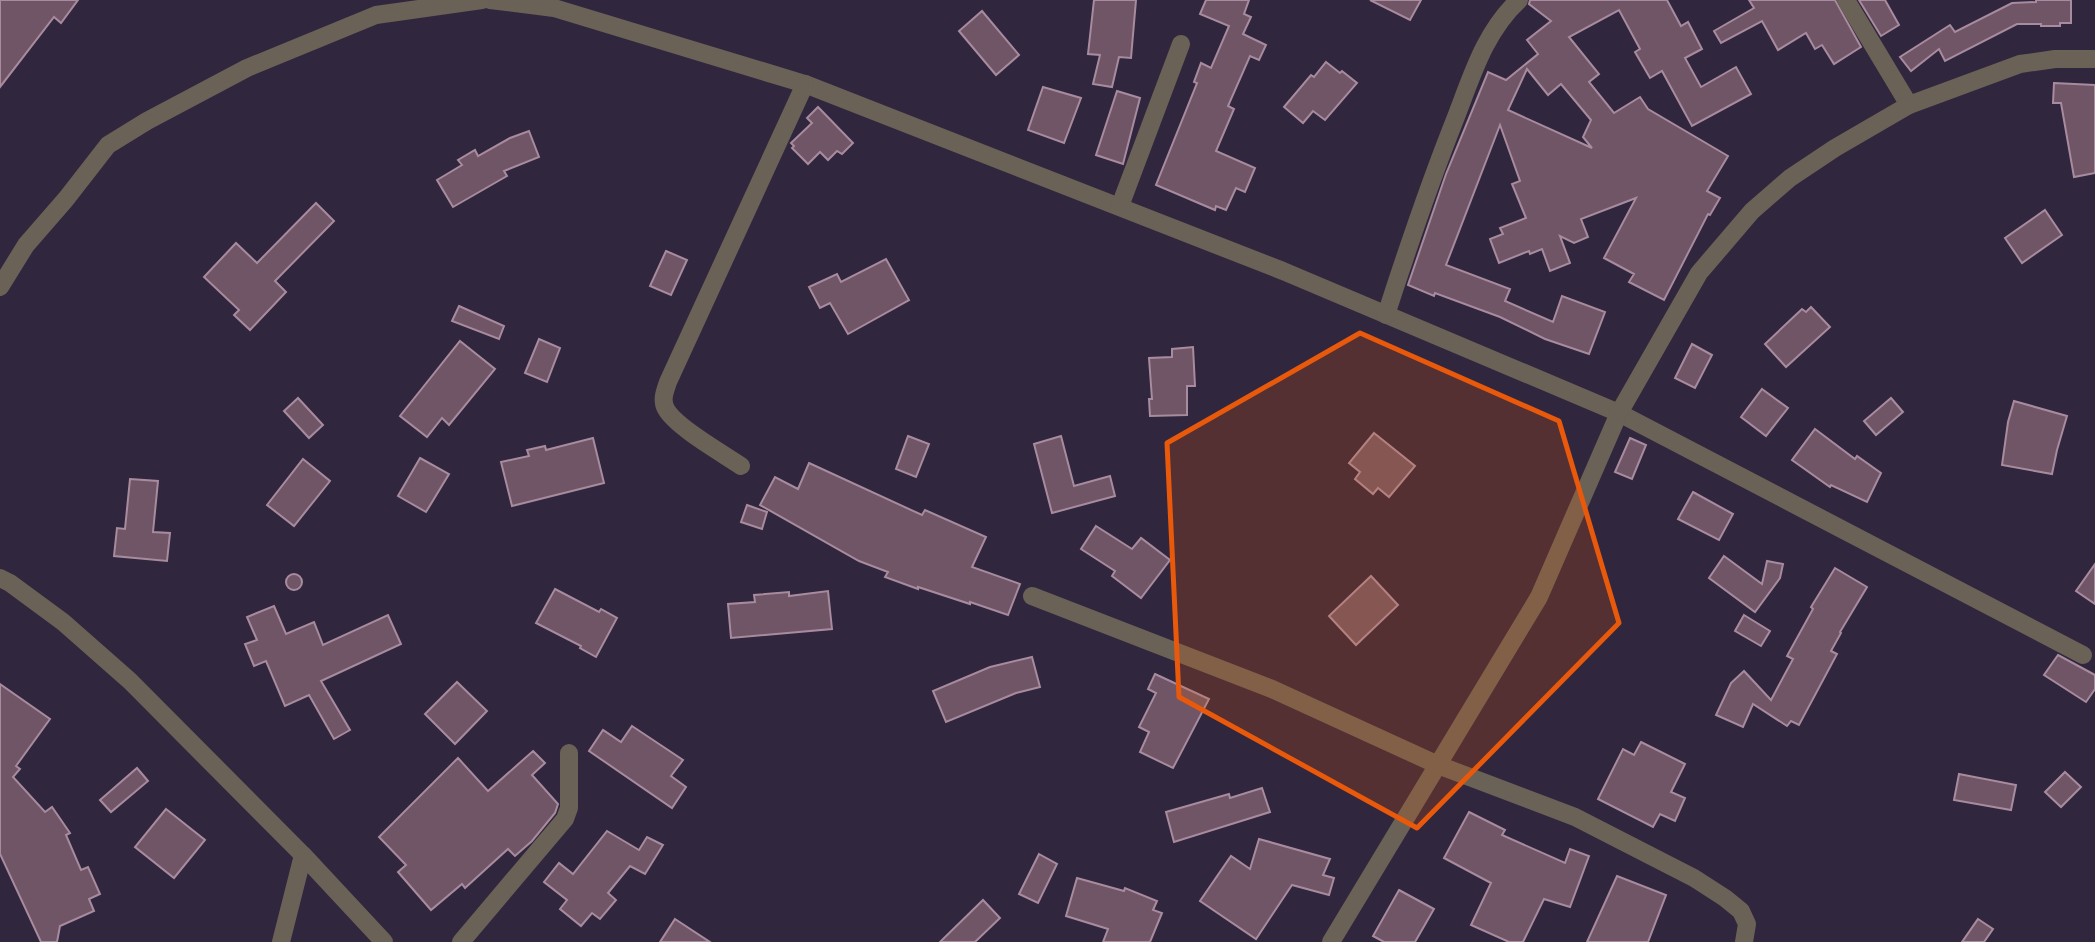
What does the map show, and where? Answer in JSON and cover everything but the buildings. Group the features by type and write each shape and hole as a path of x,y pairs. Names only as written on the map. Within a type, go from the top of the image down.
{"street":[{"path":"0,287 26,245 108,145 180,102 372,8 482,0"},
{"path":"489,0 555,4 805,84 1121,206 1386,314 1619,413 2083,655"},
{"path":"1386,314 1424,197 1482,51 1505,13 1519,0"},
{"path":"1846,0 1909,105"},
{"path":"1121,206 1181,44"},
{"path":"1331,942 1539,597 1619,413 1699,273 1752,211 1790,178 1909,105 2020,64 2077,57 2095,59"},
{"path":"741,466 688,430 666,409 663,398 673,369 805,84"},
{"path":"0,578 63,622 130,681 303,855 384,942"},
{"path":"1032,596 1272,689 1438,765 1575,817 1694,878 1741,911 1747,924 1744,942"},
{"path":"461,942 565,819 569,808 569,753"},
{"path":"281,942 303,855"}],"highlighted area":[{"path":"1360,333 1559,421 1619,623 1417,828 1179,697 1167,443"}]}
